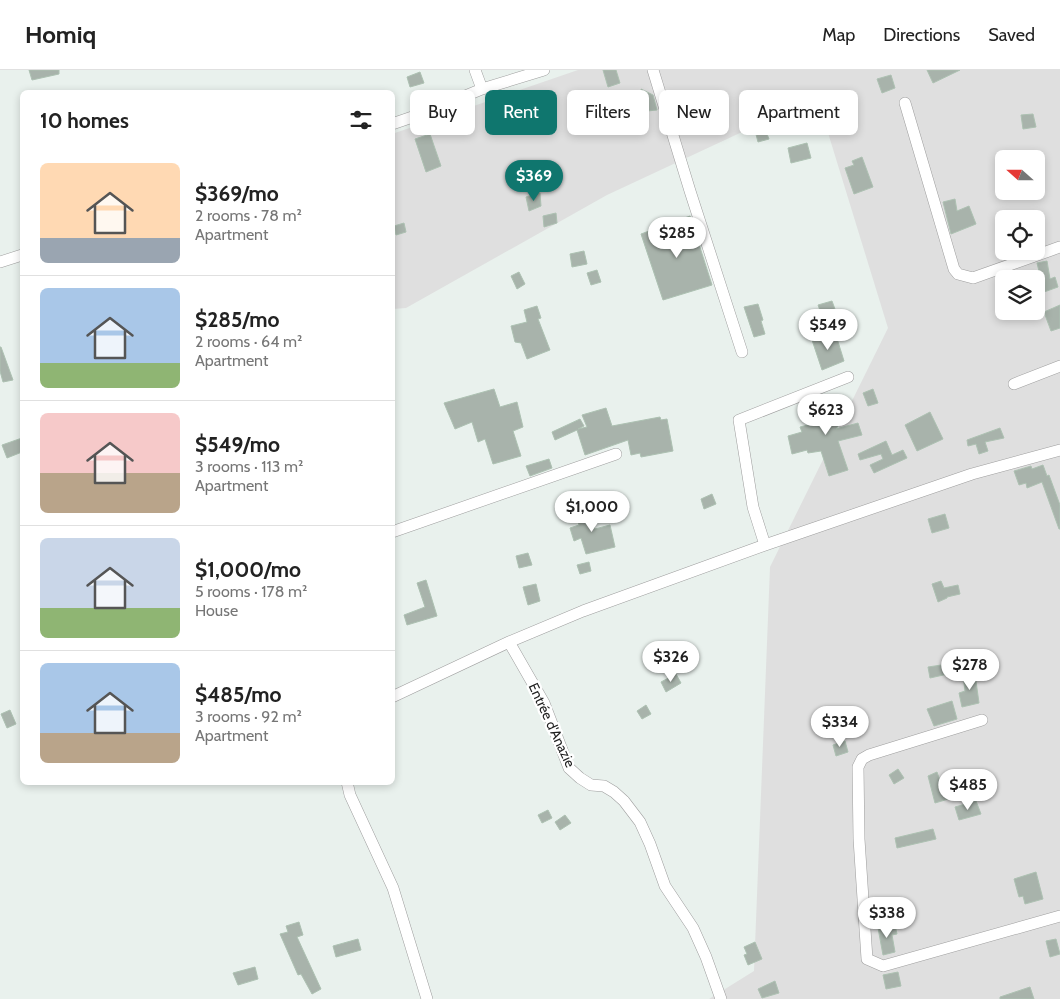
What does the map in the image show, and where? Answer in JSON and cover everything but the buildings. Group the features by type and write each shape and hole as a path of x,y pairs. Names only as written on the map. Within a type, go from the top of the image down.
{"street":[{"path":"475,70 482,89"},
{"path":"395,123 482,89 544,70"},
{"path":"653,70 742,352"},
{"path":"905,103 954,269 958,274 973,278 1060,247"},
{"path":"0,262 20,256"},
{"path":"1014,384 1060,366"},
{"path":"766,544 753,506 739,420 848,377"},
{"path":"395,696 509,642 583,611 766,544 972,474 1060,450"},
{"path":"395,531 616,454"},
{"name":"Entrée d'Anazie","path":"509,642 544,703 569,768 591,785 604,786 614,792 624,801 640,822 665,886 693,928 721,999"},
{"path":"982,720 869,754 862,759 858,767 859,839 867,959 883,966 1059,920"},
{"path":"348,785 350,795 392,888 427,999"}],"shaded area":[{"path":"578,70 1060,70 1060,999 709,999 754,971 770,567 888,328 829,135 858,135 858,90 739,90 739,133 607,195 406,308 395,309 395,133 410,128 410,135 475,135 475,105 485,102 485,135 557,135 557,90 520,90"}]}
